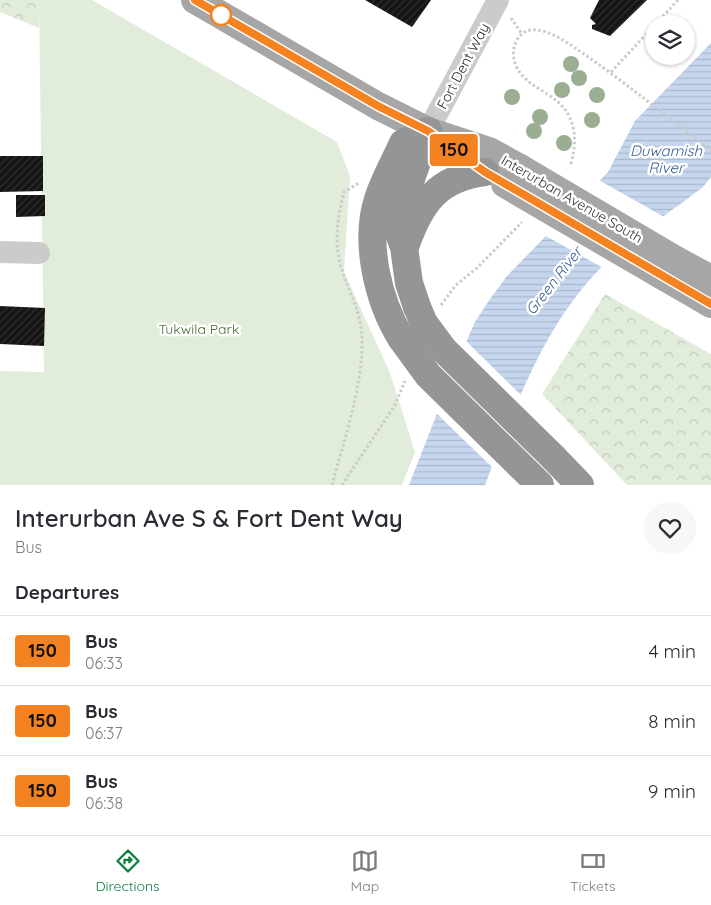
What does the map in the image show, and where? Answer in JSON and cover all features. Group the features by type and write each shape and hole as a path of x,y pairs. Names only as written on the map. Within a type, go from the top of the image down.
{"highway":[{"path":"428,131 401,207 400,234 404,247 409,283 429,306 424,323 444,350 580,485"},
{"path":"428,131 403,143 377,200 373,239 378,282 391,321 428,375 540,485"},
{"path":"404,247 414,221 433,195 462,175 503,175"}],"main road":[{"name":"Interurban Avenue South","path":"195,0 378,106 428,131 669,267 711,304"},
{"name":"Interurban Avenue South","path":"428,131 489,151 503,175"},
{"name":"Interurban Avenue South","path":"669,267 711,279"}],"street":[{"name":"Fort Dent Way","path":"428,131 503,7"},
{"path":"0,252 39,253"}],"path":[{"path":"664,15 678,0"},
{"path":"503,7 522,34"},
{"path":"571,164 575,136 568,114 554,99 524,76 514,60 514,45 522,34 536,31 552,34 611,72 711,151"},
{"path":"611,72 645,36"},
{"path":"332,485 357,389 362,336 353,298 340,263 336,224 344,192 359,183"},
{"path":"429,306 478,267 522,222"},
{"path":"342,485 395,405 405,381"}],"green space":[{"path":"0,0 39,0 39,28 0,12"},
{"name":"Tukwila Park","path":"39,0 92,0 337,142 350,176 344,272 390,373 415,452 402,485 0,485 0,371 44,372"},
{"path":"605,294 711,354 711,485 627,485 542,394"}],"water":[{"name":"Duwamish River","path":"711,43 711,177 703,187 612,257 589,281 569,307 535,363 521,393 485,485 409,485 458,360 475,322 490,299 507,276 608,172 635,121 690,65 695,65 695,59"}],"pier":[{"path":"597,179 666,218 613,259 605,269 544,235"},
{"path":"465,340 522,396 494,469 434,411"}],"building":[{"path":"365,0 431,0 412,27"},
{"path":"599,0 647,0 610,36 592,29 592,25 596,24 590,18"},
{"path":"0,156 43,156 43,191 0,192"},
{"path":"16,195 45,195 45,216 16,217"},
{"path":"0,306 45,308 44,346 0,344"}],"bus line":[{"name":"150","path":"195,0 378,106 428,131 485,172 711,304"}],"water label":[{"name":"Green River","path":"554,281"}]}
